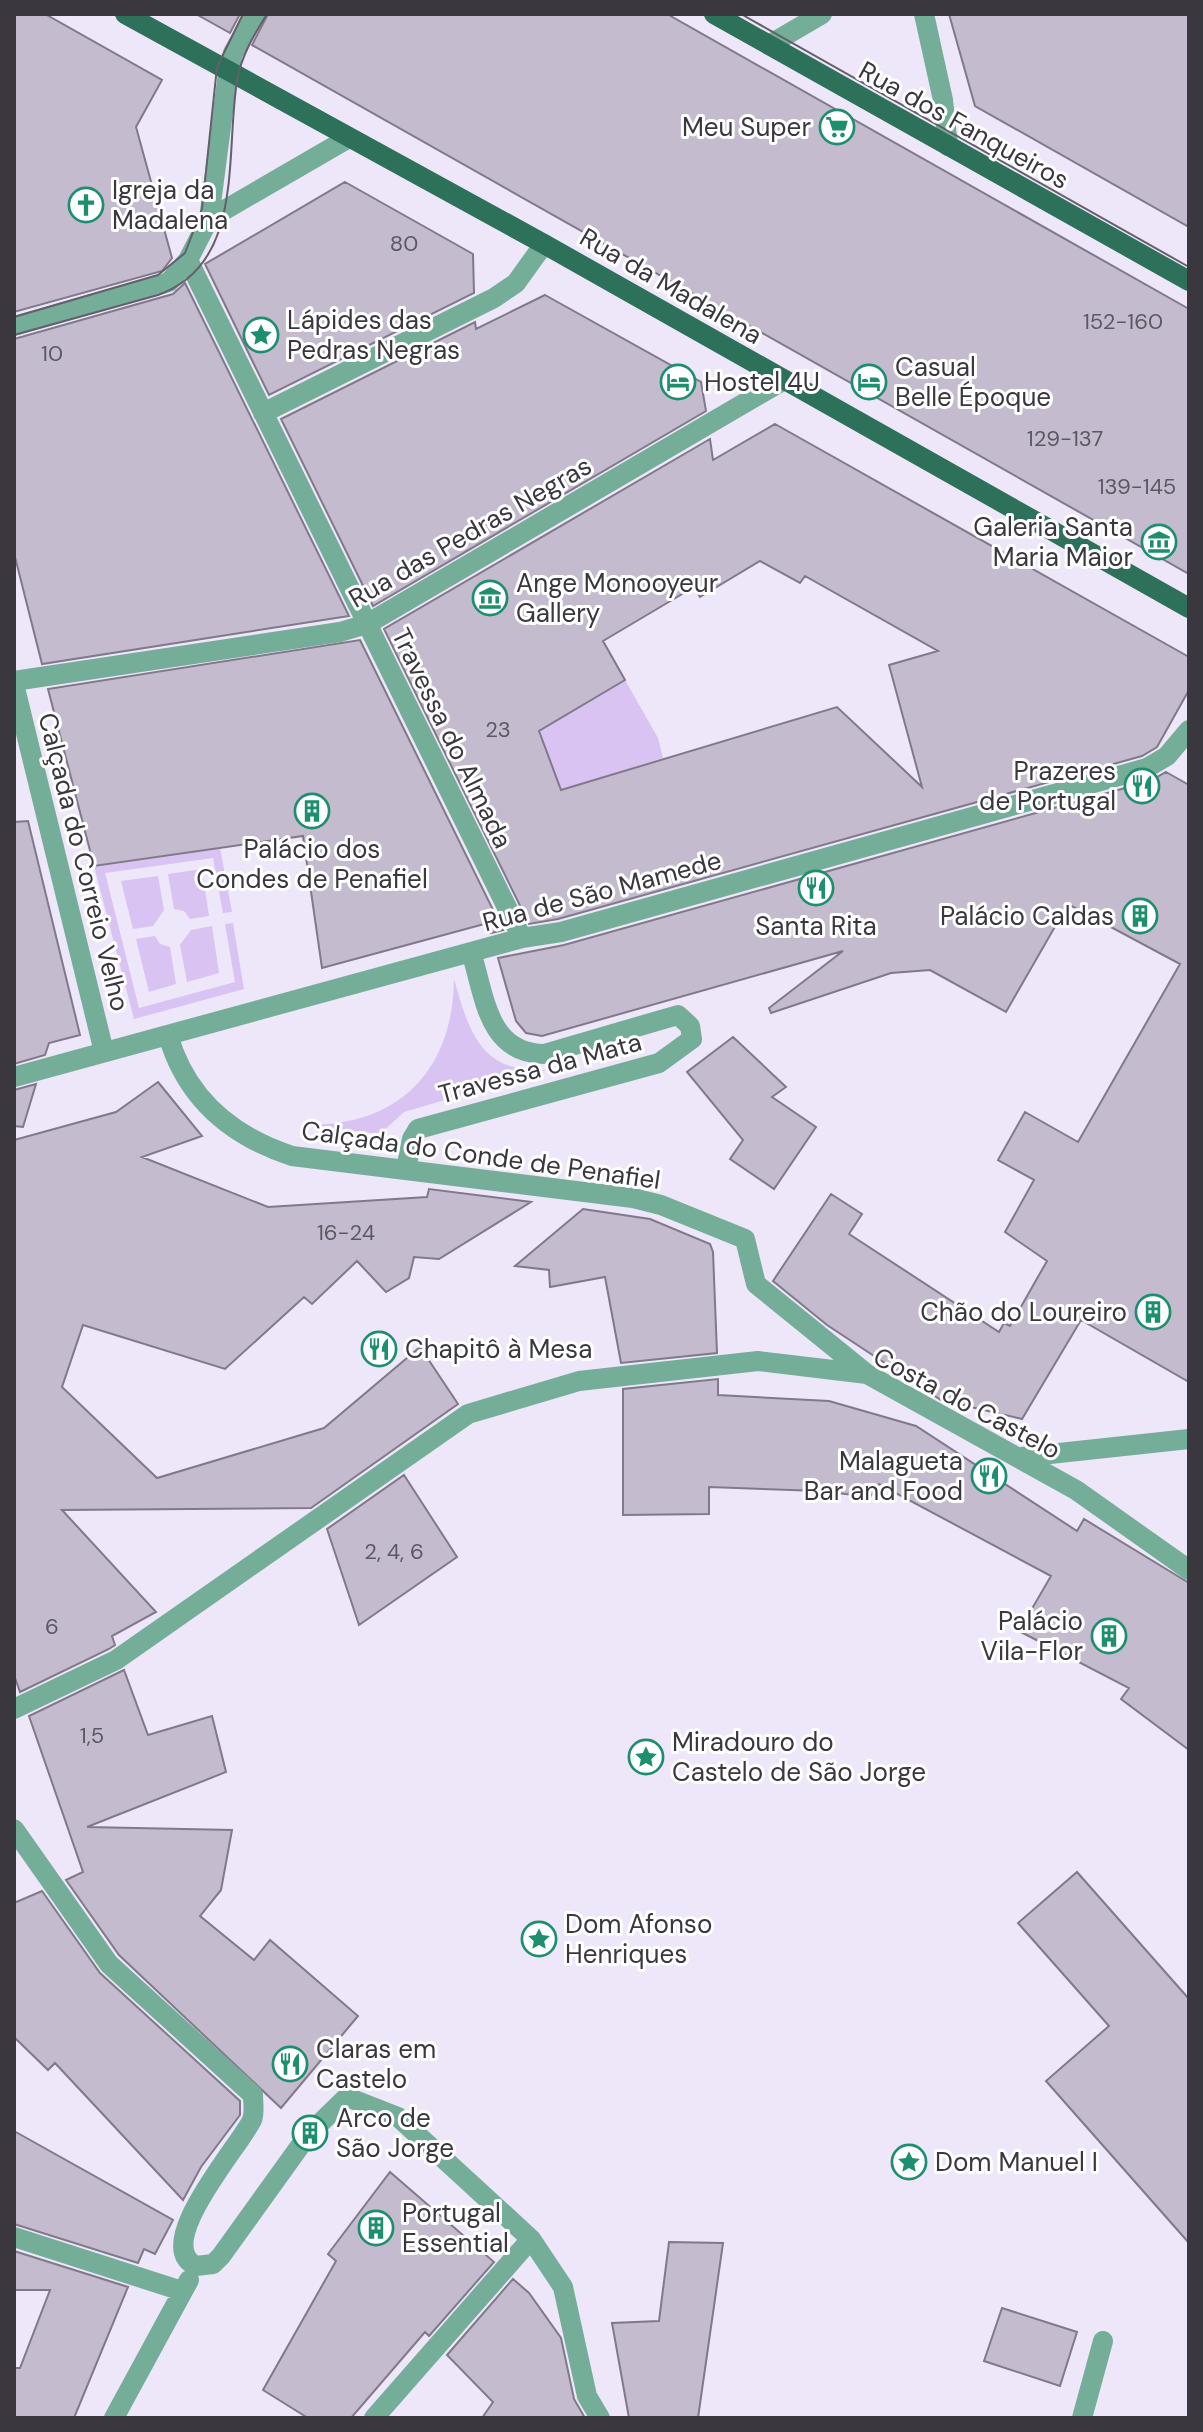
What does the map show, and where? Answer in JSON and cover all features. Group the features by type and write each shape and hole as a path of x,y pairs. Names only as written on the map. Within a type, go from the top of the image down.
{"main road":[{"name":"Rua da Madalena","path":"125,14 347,139 544,244 1189,608"},
{"name":"Rua dos Fanqueiros","path":"714,14 1189,281"}],"street":[{"path":"14,326 169,282 188,260 209,219 233,53 255,14"},
{"path":"769,45 822,14"},
{"path":"924,14 943,100 948,146"},
{"path":"209,219 347,139"},
{"path":"263,413 494,298 516,283 544,244"},
{"name":"Travessa do Almada","path":"188,260 522,938"},
{"name":"Rua das Pedras Negras","path":"14,683 340,632 367,624 784,380"},
{"name":"Calçada do Correio Velho","path":"14,683 104,1052"},
{"name":"Rua de São Mamede","path":"14,1077 522,938 561,932 1147,768 1167,756 1189,730"},
{"name":"Travessa da Mata","path":"406,1169 412,1139 418,1129 659,1063 692,1039 690,1026 678,1015 544,1054 524,1052 503,1040 492,1024 471,952"},
{"name":"Calçada do Conde de Penafiel","path":"168,1035 175,1060 203,1102 243,1136 292,1156 647,1200 745,1239 756,1284 867,1374"},
{"name":"Costa do Castelo","path":"14,1709 116,1660 468,1414 579,1381 758,1361 867,1374 974,1436 1022,1457 1076,1490 1189,1570"},
{"path":"1022,1457 1189,1439"},
{"path":"14,1829 109,1964 253,2095 254,2117 201,2196 184,2234 181,2244 183,2255 196,2266 213,2264 310,2133 347,2097 398,2117 531,2239 563,2287 587,2396 600,2418"},
{"path":"14,2237 182,2291"},
{"path":"374,2418 531,2239"},
{"path":"114,2418 196,2266"},
{"path":"1082,2418 1103,2341"}],"shaded area":[{"path":"625,680 658,738 663,758 561,790 539,731"},
{"path":"220,848 232,912 223,913 213,858 105,873 139,1008 235,982 225,924 233,923 244,989 134,1019 94,866"},
{"path":"202,869 209,916 190,919 184,911 174,909 168,874"},
{"path":"158,876 164,910 153,926 133,929 121,881"},
{"path":"212,926 219,973 187,982 180,945 191,930"},
{"path":"155,936 160,944 170,947 176,984 149,992 136,939"},
{"path":"454,979 466,1016 481,1046 507,1065 547,1070 404,1112 380,1134 299,1124 333,1123 363,1117 390,1106 412,1089 430,1068 443,1043 451,1013"}],"building":[{"path":"14,14 45,14 162,80 136,127 172,258 162,271 14,312"},
{"path":"196,14 240,14 230,33"},
{"path":"268,14 667,14 1189,309 1189,574 252,45"},
{"path":"949,14 1189,14 1189,227 975,106"},
{"path":"345,182 473,254 474,293 269,395 205,264"},
{"path":"185,283 349,616 42,664 14,553 14,339 173,294"},
{"path":"545,295 701,382 706,411 373,606 281,419 475,322 476,329"},
{"path":"775,424 1189,657 1189,690 1157,747 1142,756 558,919 529,924 384,629 710,439 713,460","holes":["760,561 800,583 805,576 938,651 889,665 922,787 837,707 561,790 539,731 625,680 603,641 694,587 700,597"]},
{"name":"Palácio dos Condes de Penafiel","path":"360,640 503,930 491,933 488,923 322,968 303,836 94,866 48,689"},
{"path":"1166,772 1189,785 1189,1382 1081,1320 1022,1419 941,1400 827,1325 773,1281 831,1194 862,1214 849,1234 999,1332 1004,1323 1010,1326 1047,1261 1005,1232 1034,1180 998,1160 1025,1112 1078,1142 1180,964 1068,904 1006,1012 930,970 891,973 771,1013 769,1008 843,951 542,1036 526,1033 516,1021 498,958 564,945 1150,781"},
{"path":"28,821 80,1035 49,1043 45,1055 14,1064 14,822"},
{"path":"733,1037 786,1087 772,1097 816,1127 774,1189 730,1159 743,1140 687,1072"},
{"path":"158,1082 202,1136 142,1157 268,1207 427,1197 429,1189 531,1202 439,1259 414,1257 409,1278 386,1292 357,1261 312,1304 304,1297 225,1369 83,1325 62,1387 157,1478 324,1428 420,1347 458,1404 311,1508 62,1510 156,1612 112,1636 115,1645 109,1649 20,1692 14,1675 14,1140 116,1112"},
{"path":"36,1084 23,1127 14,1126 14,1090"},
{"path":"583,1209 650,1219 710,1244 713,1252 717,1353 621,1363 605,1277 550,1287 549,1270 515,1266"},
{"path":"718,1379 718,1395 829,1401 916,1426 1077,1531 1084,1519 1189,1583 1189,1750 1121,1699 1129,1688 1019,1631 1051,1576 879,1484 870,1497 820,1491 709,1487 709,1514 623,1515 623,1389"},
{"path":"404,1475 457,1557 359,1625 327,1529"},
{"path":"124,1670 148,1735 212,1716 226,1772 87,1827 232,1830 221,1890 200,1916 254,1960 270,1940 358,2016 281,2108 119,1955 66,1880 83,1872 29,1716"},
{"path":"1077,1872 1189,1999 1189,2243 1046,2081 1109,2026 1018,1923"},
{"path":"42,1891 100,1973 240,2101 240,2115 201,2167 183,2200 55,2063 48,2070 14,2037 14,1903"},
{"path":"14,2131 173,2220 155,2254 144,2249 138,2263 14,2224"},
{"path":"390,2172 494,2262 429,2336 425,2332 351,2418 308,2418 263,2390 336,2261 328,2254"},
{"path":"669,2242 723,2243 698,2418 629,2418 612,2323 659,2321"},
{"path":"14,2251 128,2287 74,2418 14,2418 14,2368 20,2368 50,2290 14,2290"},
{"path":"513,2279 529,2293 561,2338 574,2399 585,2418 482,2418 493,2402 447,2355"},
{"path":"1002,2308 1077,2332 1060,2386 984,2361"}],"tram line":[{"path":"14,317 158,275 185,253 202,209 217,67 243,14"},
{"path":"14,335 158,295 186,280 205,259 218,233 226,204 239,72 267,14"},
{"path":"741,14 1189,267"}],"place":[{"name":"Meu Super","path":"837,127"},
{"name":"Igreja da Madalena","path":"86,205"},
{"name":"Lápides das Pedras Negras","path":"261,335"},
{"name":"Hostel 4U","path":"678,382"},
{"name":"Casual Belle Époque","path":"869,382"},
{"name":"Galeria Santa Maria Maior","path":"1159,542"},
{"name":"Ange Monooyeur Gallery","path":"490,598"},
{"name":"Prazeres de Portugal","path":"1142,786"},
{"name":"Palácio dos Condes de Penafiel","path":"312,811"},
{"name":"Santa Rita","path":"816,888"},
{"name":"Palácio Caldas","path":"1140,916"},
{"name":"Chão do Loureiro","path":"1153,1312"},
{"name":"Chapitô à Mesa","path":"379,1349"},
{"name":"Malagueta Bar and Food","path":"989,1476"},
{"name":"Palácio Vila-Flor","path":"1109,1636"},
{"name":"Miradouro do Castelo de São Jorge","path":"646,1757"},
{"name":"Dom Afonso Henriques","path":"539,1939"},
{"name":"Claras em Castelo","path":"290,2064"},
{"name":"Arco de São Jorge","path":"310,2133"},
{"name":"Dom Manuel I","path":"909,2162"},
{"name":"Portugal Essential","path":"376,2228"}]}
